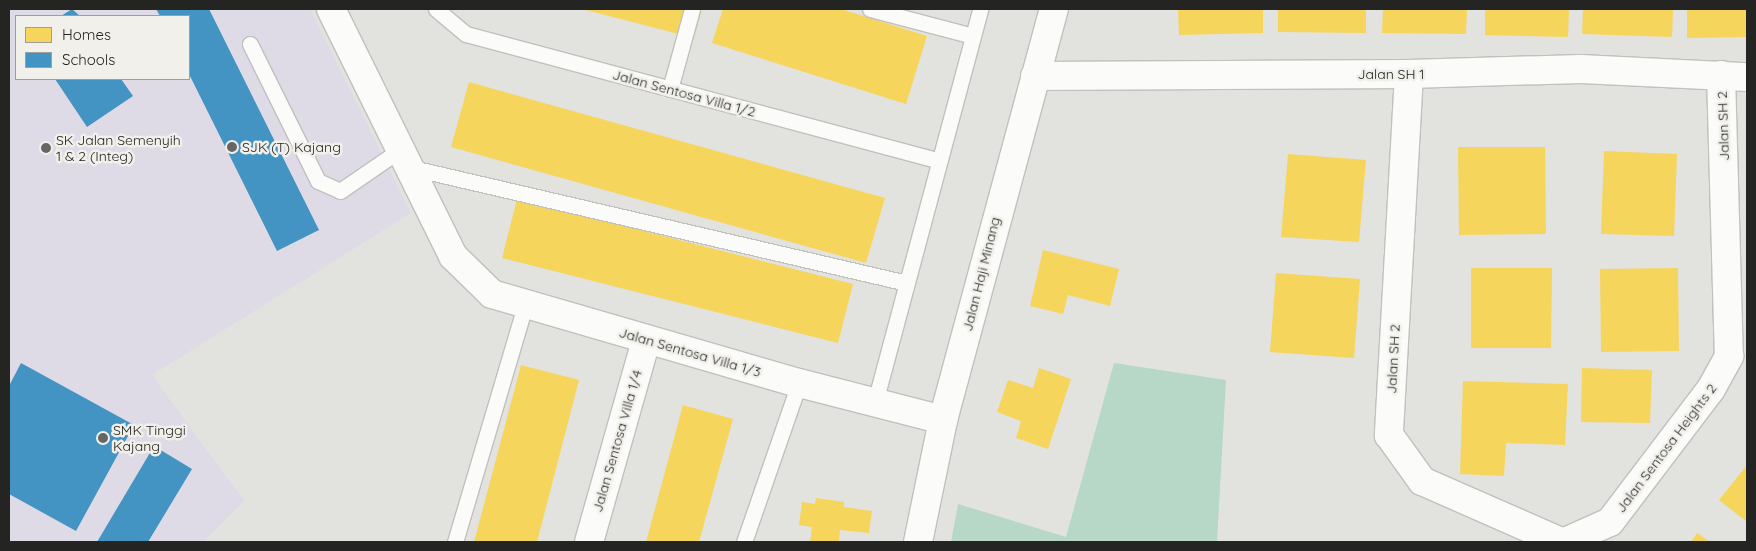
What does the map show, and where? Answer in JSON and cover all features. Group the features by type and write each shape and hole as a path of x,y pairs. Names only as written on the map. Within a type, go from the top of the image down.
{"street":[{"name":"Jalan Sentosa Villa 1/3","path":"331,9 453,256 492,294 799,383 943,420"},
{"name":"Jalan Haji Minang","path":"918,542 943,420 1054,9"},
{"name":"Jalan SH 1","path":"1035,76 1410,74 1582,69 1734,76"},
{"name":"Jalan SH 2","path":"1410,74 1389,435 1422,481 1561,542"},
{"name":"Jalan SH 2","path":"1734,76 1738,357"},
{"name":"Jalan Sentosa Villa 1/4","path":"589,542 646,340"},
{"name":"Jalan Sentosa Heights 2","path":"1565,542 1610,522 1711,389 1738,357"}],"lane":[{"name":"Jalan Sentosa Villa 1/2","path":"436,9 466,34 939,161"},
{"path":"670,89 692,9"},
{"path":"870,9 973,36"},
{"path":"875,402 980,9"},
{"path":"250,44 318,181 340,191 404,158 907,283"},
{"path":"455,542 525,305"},
{"path":"744,542 799,383"}],"shaded area":[{"name":"SJK (T) Kajang","path":"9,9 310,9 411,213 152,375 244,501 203,542 9,542"}],"green space":[{"path":"1114,363 1226,380 1217,542 951,542 958,504 1066,537"}],"building: Homes":[{"path":"582,9 702,9 694,38"},
{"path":"723,9 841,9 927,36 906,104 712,43"},
{"path":"1178,9 1263,9 1263,33 1179,35"},
{"path":"1278,9 1366,9 1366,33 1278,32"},
{"path":"1383,9 1467,9 1466,34 1382,33"},
{"path":"1485,9 1569,9 1568,37 1485,35"},
{"path":"1583,9 1673,9 1672,37 1582,34"},
{"path":"1687,9 1747,9 1747,37 1687,38"},
{"path":"469,82 885,198 866,263 451,147"},
{"path":"1458,147 1545,147 1546,234 1459,235"},
{"path":"1604,151 1677,154 1674,236 1601,234"},
{"path":"1288,154 1366,160 1359,242 1281,237"},
{"path":"517,199 853,284 838,343 502,258"},
{"path":"1043,250 1119,269 1110,306 1068,295 1063,314 1030,306"},
{"path":"1471,268 1552,268 1551,348 1471,348"},
{"path":"1678,268 1679,351 1601,352 1600,269"},
{"path":"1276,273 1360,279 1354,358 1270,352"},
{"path":"521,365 579,380 537,542 474,542"},
{"path":"1039,368 1071,379 1048,449 1016,438 1021,421 997,412 1008,380 1033,388"},
{"path":"1582,368 1652,370 1650,423 1581,422"},
{"path":"1463,381 1568,384 1565,445 1506,443 1504,476 1460,474"},
{"path":"683,405 733,419 699,542 646,542"},
{"path":"1747,465 1747,522 1719,500"},
{"path":"816,498 844,502 844,507 872,511 869,533 840,530 839,542 810,542 812,527 799,525 802,502 815,504"},
{"path":"1697,533 1710,542 1691,542"}],"building: Schools":[{"path":"72,9 79,15 63,15"},
{"path":"156,9 209,9 319,230 277,251 190,76 190,15 159,15"},
{"path":"56,80 122,80 133,96 87,127"},
{"path":"21,363 134,425 76,531 9,494 9,386"},
{"path":"154,446 192,469 148,542 97,542"}],"place":[{"name":"SJK (T) Kajang","path":"232,147"},
{"name":"SK Jalan Semenyih 1 & 2 (Integ)","path":"46,148"},
{"name":"SMK Tinggi Kajang","path":"103,438"}]}
